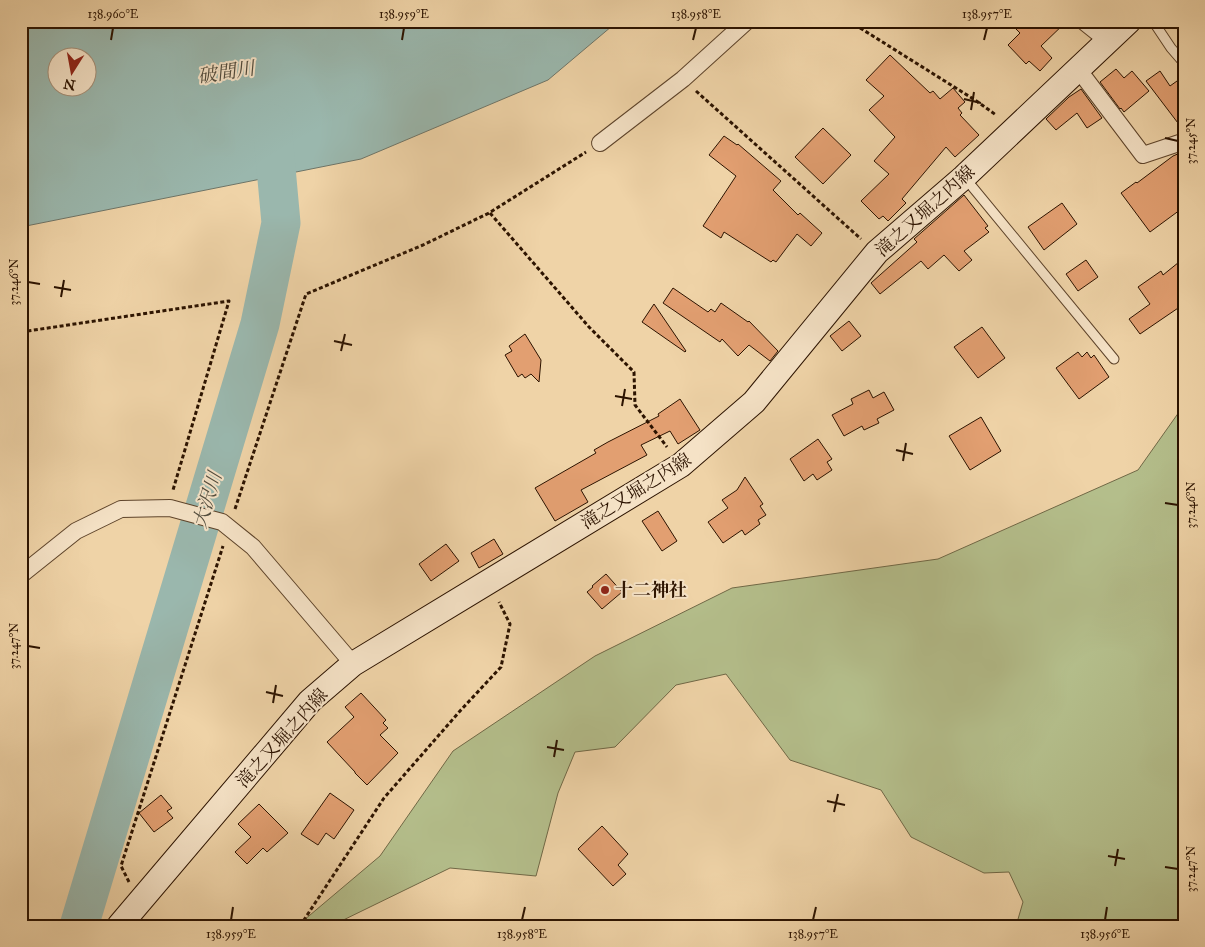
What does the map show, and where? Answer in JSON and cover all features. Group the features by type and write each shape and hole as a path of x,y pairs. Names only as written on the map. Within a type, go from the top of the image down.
{"main road":[{"name":"滝之又堀之内線","path":"119,926 310,701 353,664 681,466 754,402 877,252 964,177 1129,21"}],"street":[{"path":"600,143 683,79 747,21"},
{"path":"1083,21 1108,41"},
{"path":"1078,69 1143,155 1182,142 1184,144"},
{"path":"21,575 76,531 121,509 169,508 226,525 253,546 353,664"}],"lane":[{"path":"1153,21 1171,48 1184,63"},
{"path":"964,177 1114,360"}],"path":[{"path":"849,21 975,100 1014,130"},
{"path":"683,79 877,252"},
{"path":"138,903 121,866 226,525 306,294 423,245 490,212 600,143"},
{"path":"490,212 589,327 634,372 635,405 681,466"},
{"path":"21,332 229,301 169,508"},
{"path":"300,926 384,798 501,667 510,624 488,582"}],"green space":[{"path":"1184,405 1184,926 1016,926 1023,902 1009,872 984,873 911,837 881,790 790,760 726,674 676,685 615,747 575,752 558,793 536,876 450,868 331,926 297,926 380,856 453,751 595,656 732,588 938,559 1138,470"}],"water":[{"name":"破間川","path":"38,21 618,21 548,80 361,159 21,227 21,26"}],"building":[{"path":"1008,21 1067,21 1041,46 1052,58 1040,71 1029,61 1026,64 1008,45 1020,33"},
{"path":"890,55 930,93 933,91 940,99 953,88 965,102 958,108 962,113 960,115 979,135 955,157 946,147 902,199 906,203 888,221 883,216 879,219 861,201 889,174 874,161 895,137 869,110 884,96 866,80"},
{"path":"1116,69 1124,78 1132,71 1149,91 1124,112 1100,82"},
{"path":"1160,71 1170,86 1177,81 1184,90 1184,131 1146,81"},
{"path":"1081,89 1102,118 1087,128 1077,113 1056,130 1046,119 1069,97"},
{"path":"823,128 851,155 823,184 795,157"},
{"path":"724,136 738,144 781,181 773,190 798,215 800,213 822,233 811,246 797,234 776,262 773,260 771,262 724,232 721,238 703,226 736,176 709,155"},
{"path":"1180,153 1184,154 1184,207 1150,232 1121,193"},
{"path":"964,195 988,226 985,228 989,232 964,251 972,260 959,271 944,255 928,269 921,261 880,294 871,283 917,242 914,239"},
{"path":"1062,203 1077,224 1044,250 1028,227"},
{"path":"1184,258 1184,304 1140,334 1129,319 1150,304 1138,287 1161,271 1163,275"},
{"path":"1086,260 1098,277 1078,291 1066,274"},
{"path":"673,288 708,312 711,309 715,312 721,303 749,321 778,351 770,361 749,345 738,356 722,339 720,342 663,303"},
{"path":"654,304 686,351 685,352 642,322"},
{"path":"849,321 861,336 842,351 830,336"},
{"path":"982,327 1005,358 978,378 954,347"},
{"path":"525,334 541,360 539,382 531,374 525,378 522,374 518,377 505,355 512,351 509,346"},
{"path":"1078,352 1082,357 1087,352 1091,358 1094,355 1109,377 1079,399 1056,368"},
{"path":"869,390 873,398 884,392 894,410 877,419 879,423 864,430 862,426 844,436 832,415 853,404 851,399"},
{"path":"680,399 700,430 678,444 670,431 641,445 647,455 581,490 588,502 555,521 535,488 596,453 594,450 659,416 658,414"},
{"path":"981,417 1001,451 970,470 949,436"},
{"path":"818,439 832,459 827,462 832,470 817,480 813,474 804,481 790,459"},
{"path":"745,477 763,504 760,506 766,515 758,520 760,524 745,535 742,530 723,543 708,522 728,508 722,500 737,490"},
{"path":"658,511 677,541 662,551 642,521"},
{"path":"494,539 503,554 479,568 471,553"},
{"path":"446,544 459,561 431,581 419,564"},
{"name":"十二神社","path":"606,574 622,592 602,609 587,592"},
{"path":"361,693 386,720 383,723 388,728 380,735 398,753 367,785 327,742 354,717 345,707"},
{"path":"330,793 354,810 334,839 326,833 318,845 301,834"},
{"path":"161,795 172,808 167,811 173,818 154,832 139,813"},
{"path":"259,804 288,833 267,852 263,848 247,864 235,852 251,837 238,824"},
{"path":"602,826 628,854 618,865 626,874 613,886 578,849"}],"waterway":[{"name":"大沢川","path":"79,926 260,324 281,223 272,124"}],"place":[{"name":"十二神社","path":"605,590"}]}
